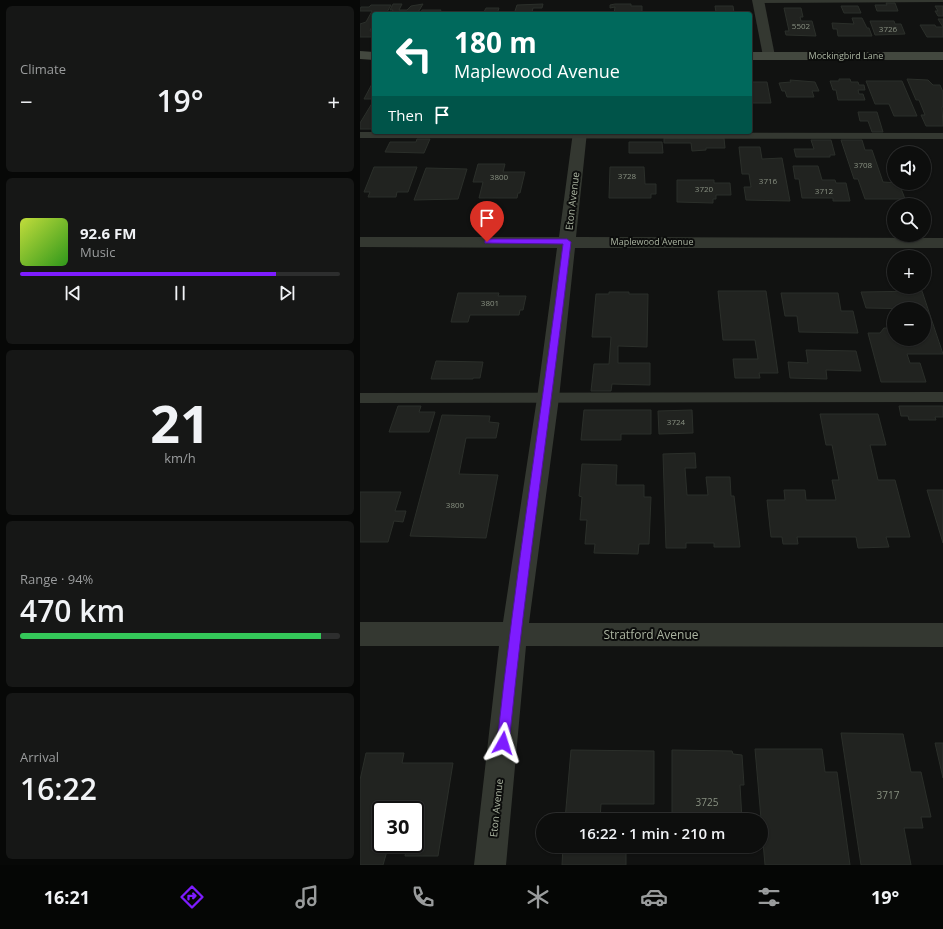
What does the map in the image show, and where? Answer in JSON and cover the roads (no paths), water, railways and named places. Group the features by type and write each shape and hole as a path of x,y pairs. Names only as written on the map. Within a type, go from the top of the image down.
{"main road":[{"path":"360,56 372,56"},
{"name":"Mockingbird Lane","path":"752,56 943,56"}],"street":[{"path":"758,0 770,56"},
{"name":"Eton Avenue","path":"490,865 514,635 548,398 580,134"},
{"name":"Maplewood Avenue","path":"360,242 943,243"},
{"name":"Stratford Avenue","path":"360,634 943,635"}],"lane":[{"path":"758,0 943,0"},
{"path":"360,135 580,134 943,136"},
{"path":"360,398 943,397"}]}
